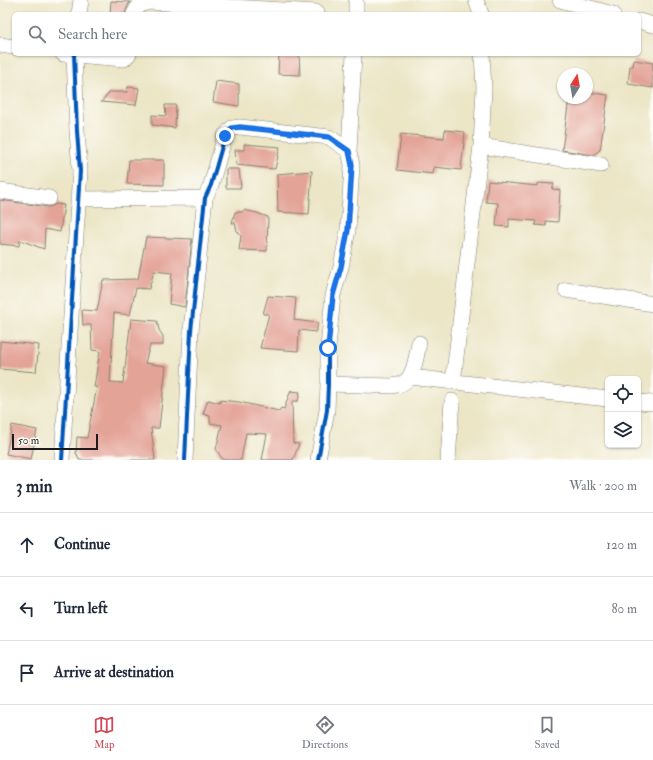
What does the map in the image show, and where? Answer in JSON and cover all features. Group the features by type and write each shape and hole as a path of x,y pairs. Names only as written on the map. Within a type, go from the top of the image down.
{"street":[{"path":"78,12 81,0"},
{"path":"356,0 356,12"},
{"path":"560,0 605,12"},
{"path":"135,12 140,5 149,2 317,12"},
{"path":"641,22 653,26"},
{"path":"0,45 12,47"},
{"path":"62,460 80,171 70,56"},
{"path":"92,56 124,59 127,56"},
{"path":"318,460 327,410 328,348 333,295 341,267 348,230 352,165 349,151 354,56"},
{"path":"453,382 481,146 484,88 482,56"},
{"path":"185,460 191,332 205,198 212,185 225,136 232,128 240,127 329,137 349,151"},
{"path":"481,146 601,165"},
{"path":"0,191 49,198"},
{"path":"78,199 205,198"},
{"path":"566,290 653,304"},
{"path":"328,384 392,386 402,384 410,377 419,344"},
{"path":"410,377 605,398"},
{"path":"448,460 452,401"},
{"path":"641,402 653,403"}],"building":[{"path":"111,1 130,2 126,12 110,12"},
{"path":"279,56 299,56 300,75 278,74"},
{"path":"634,60 653,63 653,88 628,84 630,66 633,66"},
{"path":"216,81 239,84 239,106 213,102"},
{"path":"128,87 139,88 136,105 101,102 110,92 127,92"},
{"path":"593,93 608,95 600,150 593,155 562,150 568,104 593,104"},
{"path":"165,105 176,105 175,128 152,125 152,115 166,116"},
{"path":"445,130 465,132 461,170 434,167 433,174 397,170 401,134 444,138"},
{"path":"244,144 280,147 275,169 236,165 235,150 244,150"},
{"path":"129,160 164,160 164,185 127,184"},
{"path":"226,169 239,169 241,188 226,188"},
{"path":"312,171 309,214 278,212 277,174"},
{"path":"488,181 538,186 538,183 554,184 552,189 560,190 558,222 546,221 546,226 535,225 536,221 509,219 509,227 496,226 498,203 486,202"},
{"path":"0,200 48,207 56,204 64,205 60,232 45,229 44,249 20,240 19,246 0,244"},
{"path":"244,210 268,217 267,251 239,250 241,236 237,231 235,223 232,223 235,212 242,212"},
{"path":"146,237 192,239 185,307 169,304 172,273 154,271 149,289 136,288 130,315 114,313 110,382 123,383 131,319 157,321 159,330 163,336 163,345 150,345 145,363 166,366 159,428 151,428 155,460 79,460 76,454 77,437 87,438 97,387 94,387 100,351 92,350 91,325 83,325 82,310 97,311 103,280 138,279"},
{"path":"268,296 296,298 294,320 318,323 316,332 299,330 298,351 260,348 269,314 263,314"},
{"path":"0,341 39,345 36,372 0,369"},
{"path":"291,390 300,392 298,401 292,401 293,443 299,444 293,460 262,460 267,434 246,433 241,460 223,460 216,449 222,425 210,423 210,416 203,414 208,400 220,403 220,400 239,402 279,411 281,408 284,409"},
{"path":"12,425 37,430 31,459 6,454"}],"cycle path":[{"path":"62,460 80,171 74,56"},
{"path":"185,460 191,331 205,198 211,185 225,136 232,128 240,127 329,137 349,151 352,165 348,230 341,267 333,295 328,348 327,410 318,460"}],"route":[{"path":"225,136 232,128 240,127 329,137 349,151 352,165 348,230 346,246 333,295 328,348"}]}
